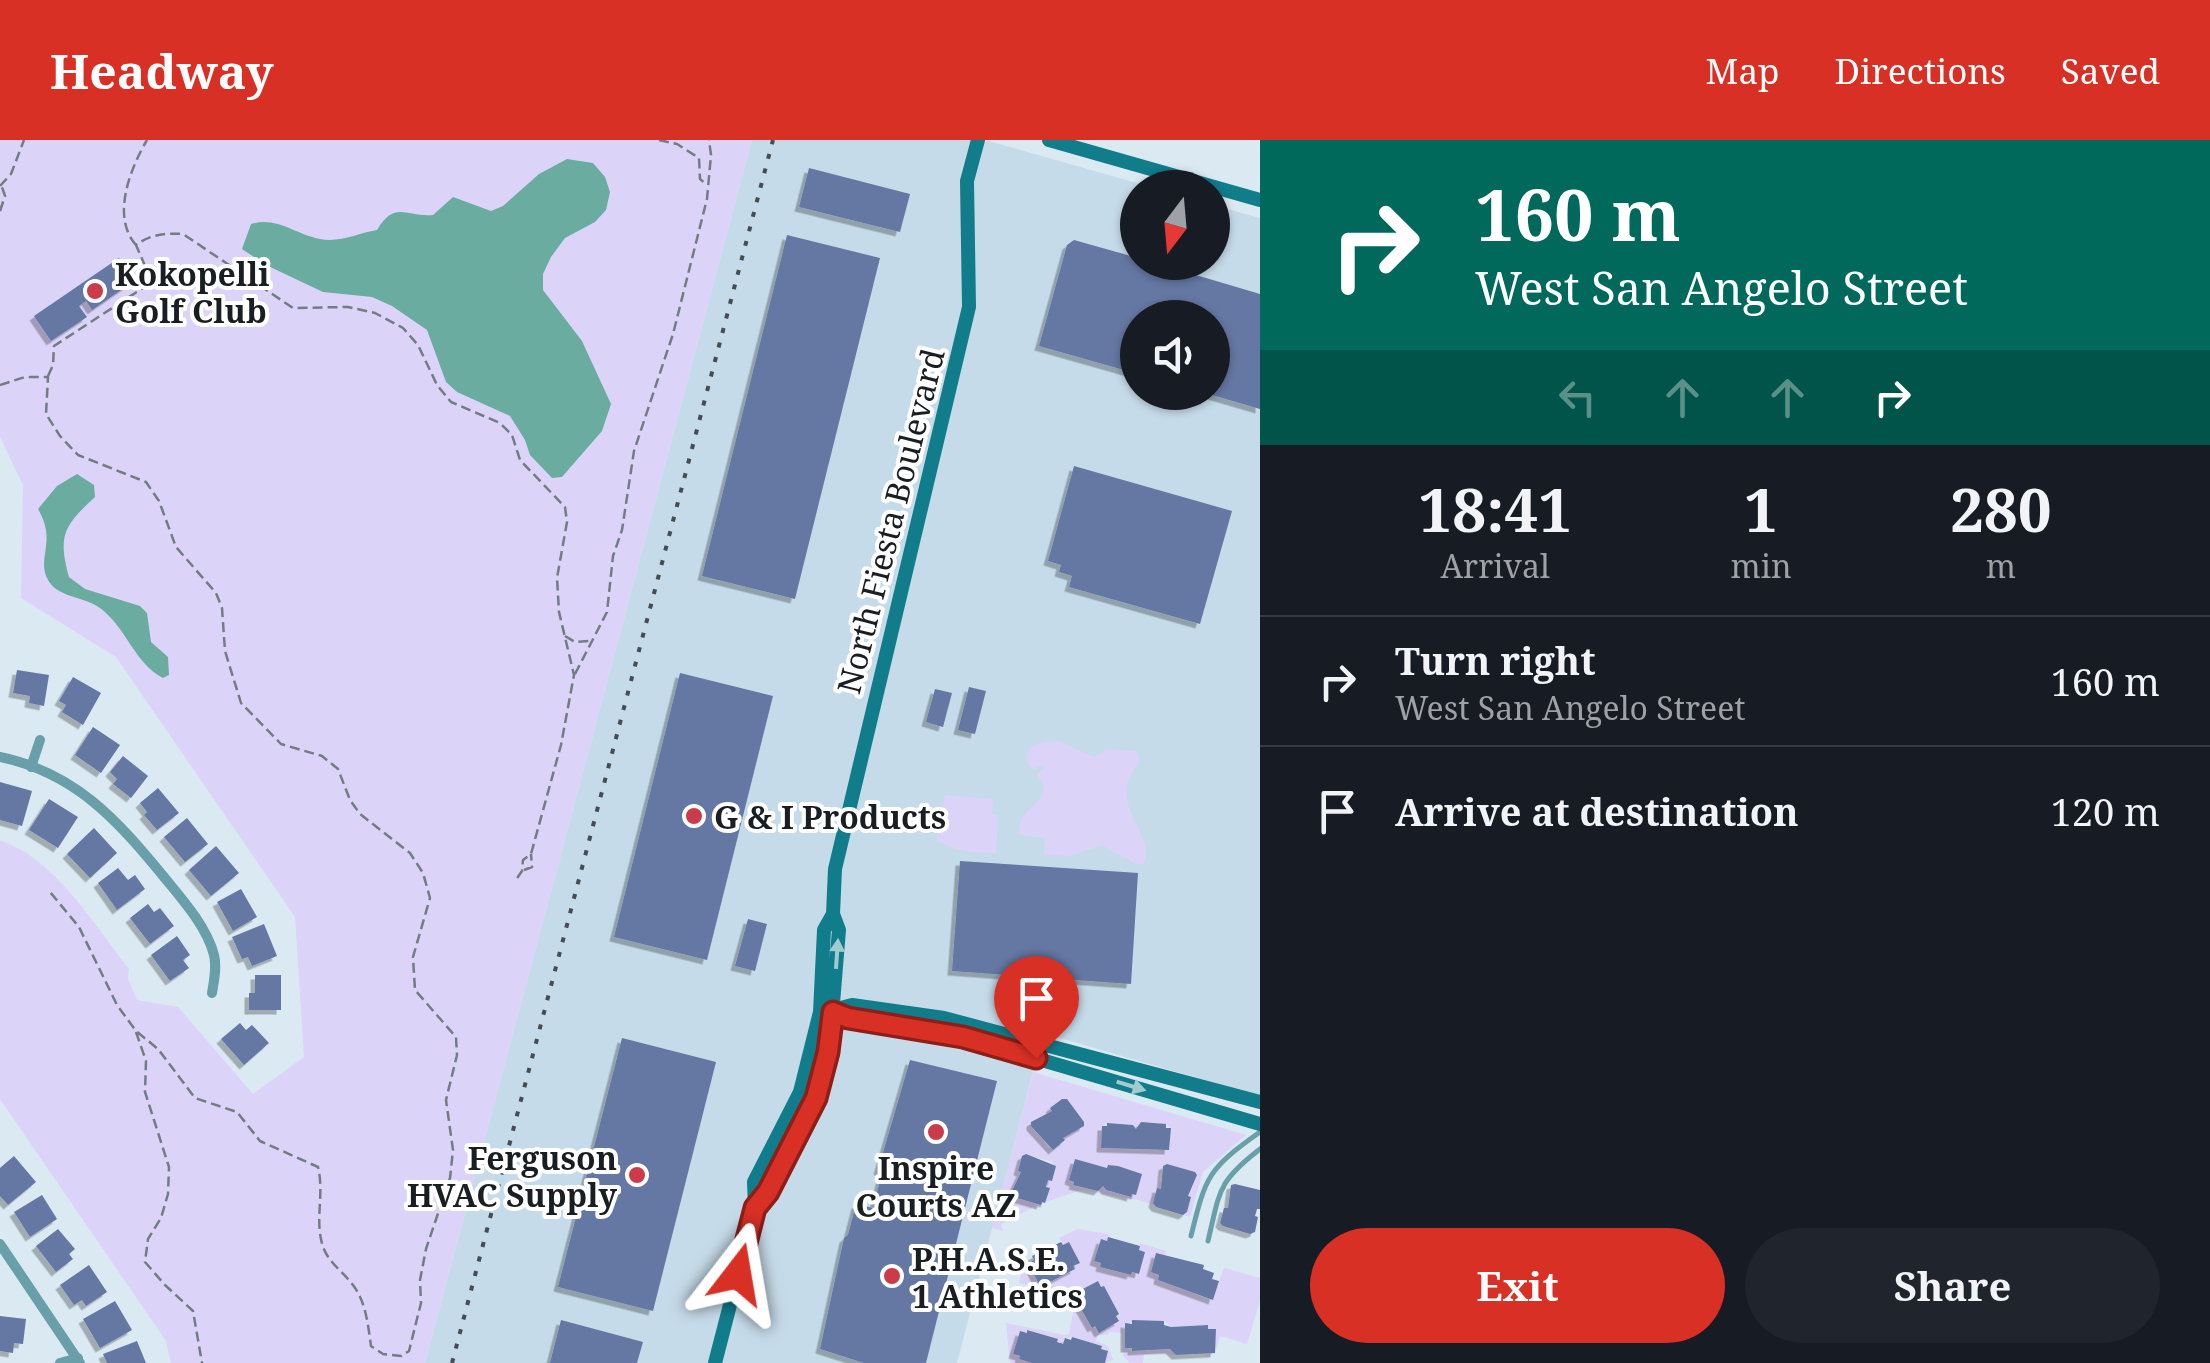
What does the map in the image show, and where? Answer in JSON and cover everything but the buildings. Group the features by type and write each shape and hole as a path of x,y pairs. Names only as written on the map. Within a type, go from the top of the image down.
{"street":[{"name":"North Fiesta Boulevard","path":"716,1363 755,1208 768,1192 816,1098 828,1052 827,1012 839,930 833,914 835,869 970,308 967,181 978,140"},
{"path":"1049,140 1260,200"},
{"path":"32,767 40,740"},
{"path":"0,757 61,778 122,825 180,897 214,955 212,993"},
{"path":"827,1012 852,1004 1002,1030 1260,1102"},
{"path":"827,1012 963,1037 1260,1124"},
{"path":"0,1244 79,1360 60,1363"}],"lane":[{"path":"1191,1236 1201,1194 1214,1167 1260,1132"},
{"path":"1208,1241 1228,1175 1260,1150"}],"path":[{"path":"0,210 5,196 1,186 11,174 24,140"},
{"path":"50,892 79,927 117,1005 136,1031 158,1049 195,1098 238,1112 260,1140 318,1167 323,1187 320,1237 328,1261 353,1286 365,1307 371,1346 383,1354 401,1356 408,1351 421,1303 420,1280 426,1249 450,1178 454,1150 446,1100 456,1037 414,990 413,957 430,898 423,873 410,853 360,814 338,769 322,756 281,744 241,703 225,651 222,608 216,594 176,547 159,500 146,482 78,455 46,414 54,346 152,282 124,226 122,213 147,140"},
{"path":"660,140 677,144 699,158 710,155"},
{"path":"522,871 532,867 531,854 561,744 574,676 607,612 613,556 622,530 634,451 673,334 708,186 708,140"},
{"path":"699,158 700,179 708,186"},
{"path":"136,244 165,233 183,234 293,308 348,307 375,313 403,328 451,402 500,423 512,435 520,460 565,507 557,578 559,612 574,676"},
{"path":"0,385 25,377 48,377"},
{"path":"565,636 575,642 592,640"},
{"path":"516,881 523,860 531,854"},
{"path":"136,1031 146,1061 145,1092 169,1167 168,1194 161,1218 148,1240 146,1262 165,1286 194,1311 202,1363"}],"shaded area":[{"name":"Kokopelli Golf Club","path":"0,140 752,140 425,1363 171,1363 166,1341 0,1099 0,841 38,861 72,895 129,969 128,979 137,1000 178,1007 253,1094 304,1057 295,917 116,657 21,598 23,485 0,437"},
{"path":"752,140 985,140 1120,178 1120,280 1230,280 1230,210 1260,218 1260,1096 1043,1033 957,1363 425,1363"},
{"path":"567,159 593,163 605,177 610,192 606,210 595,222 565,238 551,257 543,274 543,290 582,341 611,404 602,431 562,477 552,478 530,455 510,416 457,392 446,382 427,330 372,297 323,292 242,249 251,224 260,222 335,240 377,230 395,213 433,215 453,197 491,211 503,206 539,174"},
{"path":"77,474 94,485 95,497 66,531 64,550 69,577 85,589 140,606 147,613 151,642 168,657 169,675 163,678 145,664 100,608 64,593 47,578 46,530 38,509 57,486"},
{"path":"1059,741 1094,757 1107,749 1136,751 1140,761 1130,777 1127,792 1128,805 1146,851 1144,863 1138,865 1102,845 1070,856 1044,855 1045,838 1020,835 1024,816 1044,791 1036,774 1044,769 1042,765 1034,769 1029,766 1026,755 1036,745"},
{"path":"945,795 993,799 992,814 998,815 996,853 957,849 937,839"},
{"path":"1033,1072 1246,1135 1203,1172 1190,1217 1175,1212 1187,1212 1191,1198 1188,1196 1197,1176 1194,1172 1163,1166 1156,1206 1082,1190 1041,1204 1049,1189 1046,1187 1053,1162 1027,1155 1022,1157 1018,1170 1021,1172 1011,1193 1039,1205 1001,1224 1003,1231 992,1228","holes":["1062,1099 1083,1126 1053,1149 1048,1148 1032,1122 1052,1111 1050,1108","1166,1124 1171,1129 1158,1151 1101,1147 1102,1126 1132,1125 1136,1129","1075,1159 1132,1170 1131,1197 1103,1186 1097,1191 1073,1185"]},
{"path":"1077,1229 1109,1234 1107,1241 1101,1239 1095,1261 1101,1263 1100,1267 1130,1275 1138,1274 1145,1252 1139,1250 1140,1243 1166,1251 1165,1256 1156,1254 1152,1272 1212,1300 1224,1268 1260,1278 1260,1301 1247,1344 1220,1336 1215,1353 1207,1356 1215,1329 1208,1329 1208,1325 1126,1323 1125,1347 1132,1351 1170,1349 1176,1355 1144,1354 1143,1363 1130,1363 1123,1356 1122,1333 1109,1332 1098,1335 1096,1341 1108,1346 1113,1360 1105,1363 1108,1352 1102,1346 1072,1337 1063,1344 1028,1330 1019,1332 1014,1354 1032,1363 1010,1363 1006,1323 1069,1334 1076,1296 1019,1283 1024,1264 1028,1263 1039,1283 1074,1269 1079,1263 1069,1242 1063,1245 1059,1238"}],"railway":[{"path":"452,1363 773,140"}],"place":[{"name":"Kokopelli Golf Club","path":"95,291"},
{"name":"G & I Products","path":"694,816"},
{"name":"Inspire Courts AZ","path":"936,1132"},
{"name":"Ferguson HVAC Supply","path":"637,1175"},
{"name":"P.H.A.S.E. 1 Athletics","path":"892,1276"}],"route":[{"path":"738,1274 755,1208 768,1192 816,1098 833,1012 848,1018 963,1037 1036,1058"}]}
